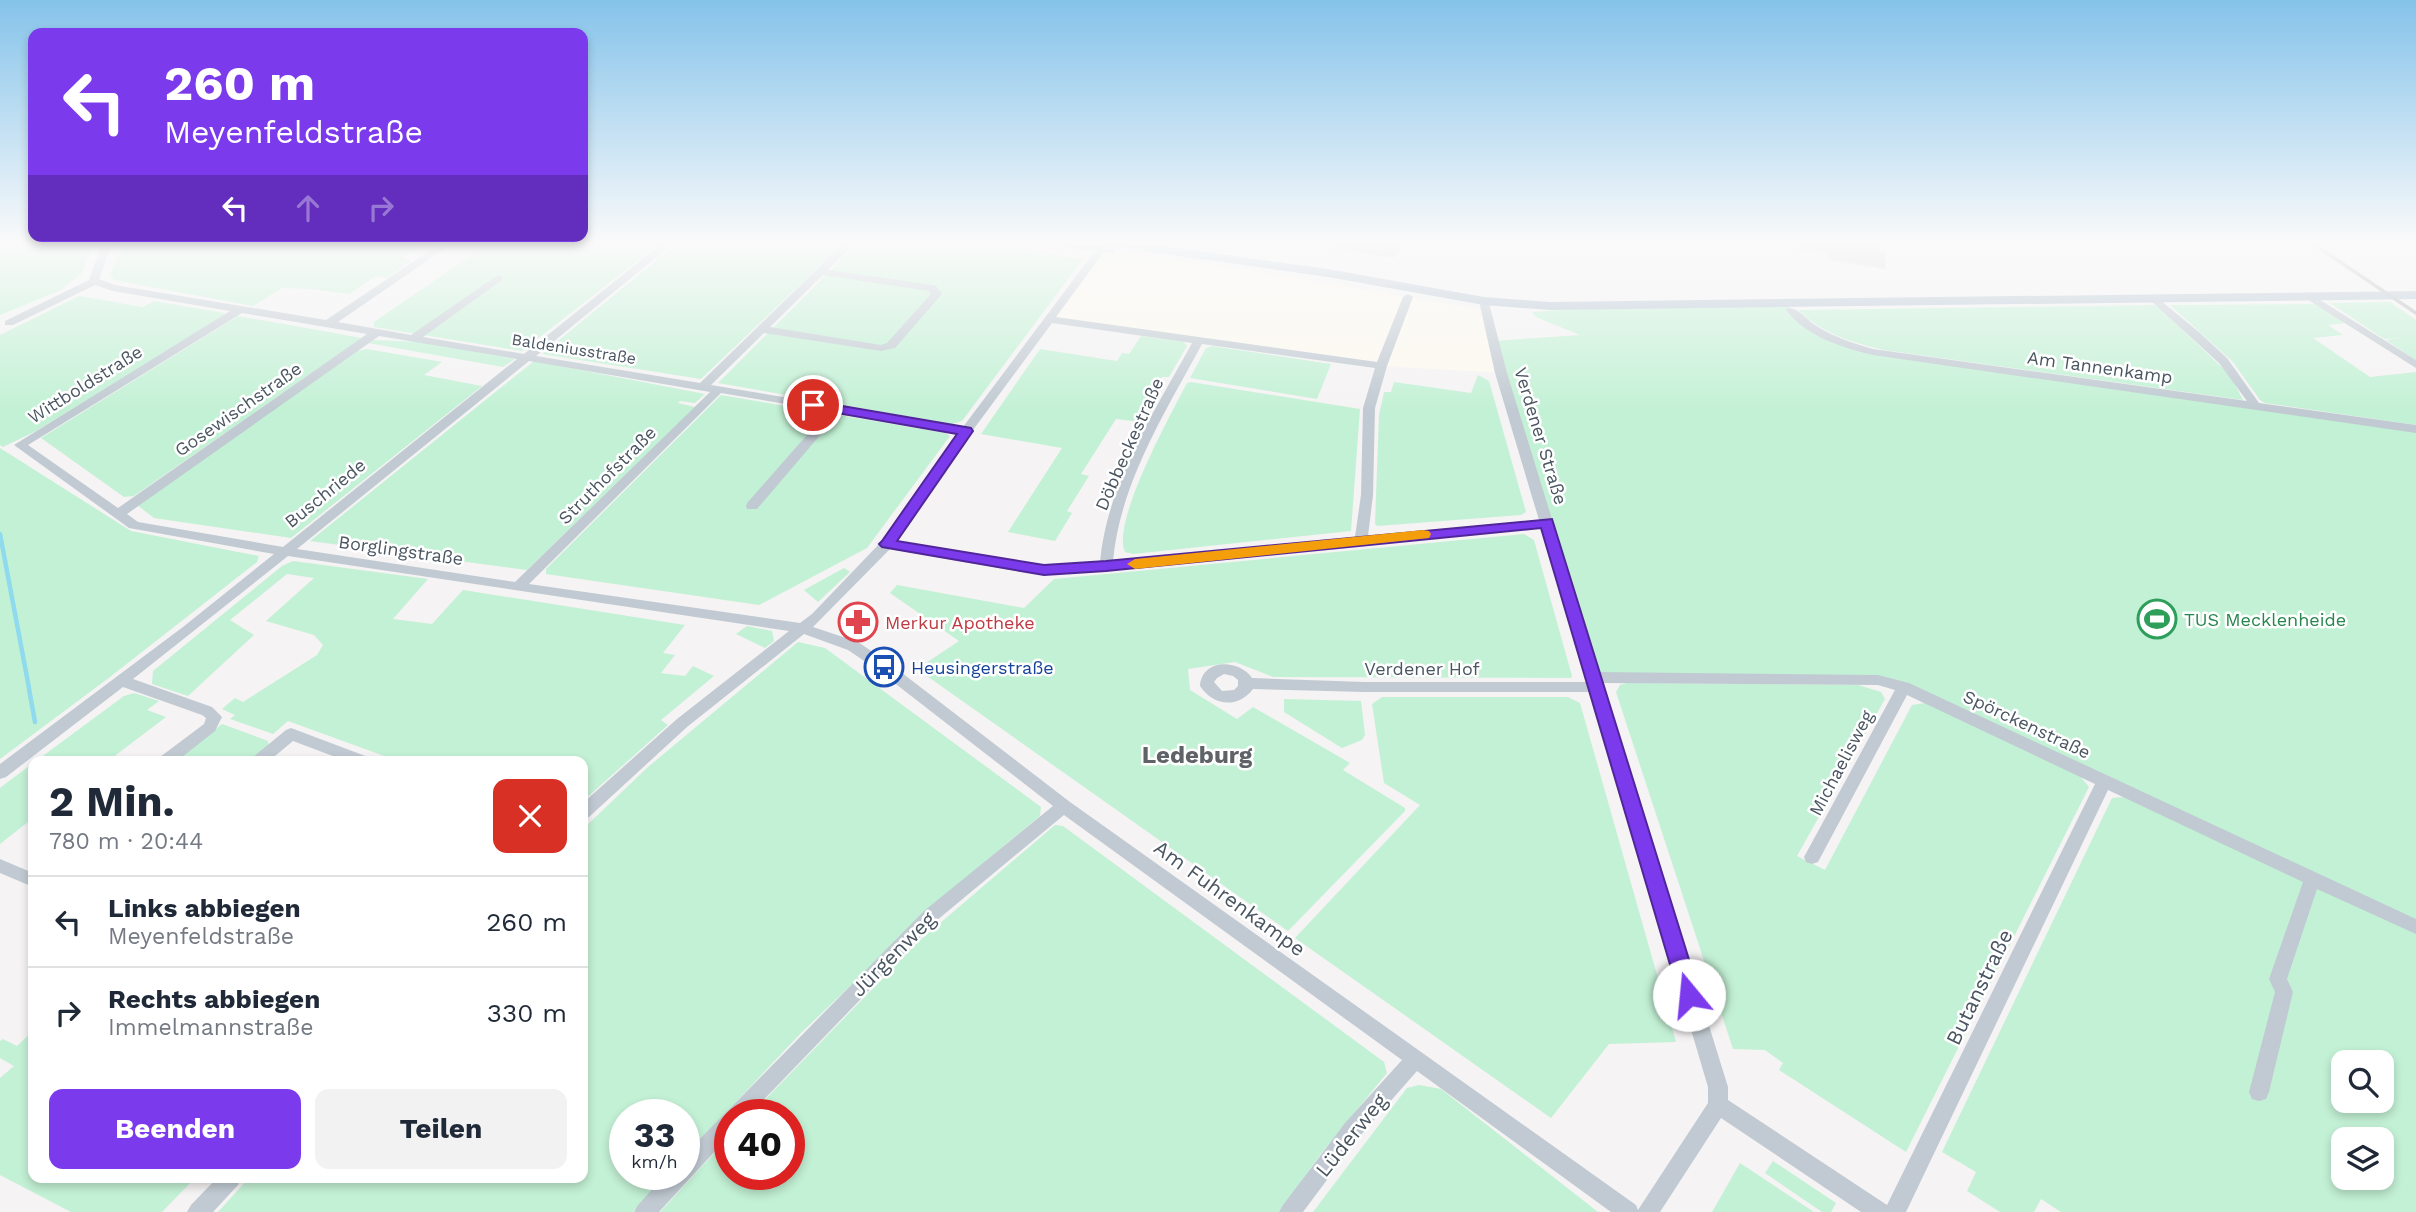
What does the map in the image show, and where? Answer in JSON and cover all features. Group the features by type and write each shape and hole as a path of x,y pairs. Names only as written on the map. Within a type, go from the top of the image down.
{"main road":[{"path":"1421,298 1484,305"},
{"path":"1444,298 1532,313 1636,305 2188,298"}],"street":[{"path":"9,323 60,298"},
{"name":"Baldeniusstraße","path":"168,298 966,431"},
{"path":"328,324 367,298"},
{"path":"414,338 471,298"},
{"name":"Buschriede","path":"0,773 188,630 600,298"},
{"path":"703,386 795,298"},
{"path":"761,330 881,348 891,346 934,298"},
{"path":"588,808 682,723 817,617 887,544 1063,298"},
{"path":"1361,540 1367,495 1369,408 1381,366 1407,298"},
{"path":"2154,298 2227,365 2255,406"},
{"path":"2311,298 2416,365"},
{"name":"Verdener Straße","path":"1484,305 1547,523 1718,1087 1718,1105"},
{"name":"Wittboldstraße","path":"20,445 239,310"},
{"name":"Am Tannenkamp","path":"1791,310 1803,321 1842,344 1873,352 2416,429"},
{"path":"1049,319 1381,366"},
{"name":"Gosewischstraße","path":"118,514 377,332"},
{"name":"Döbbeckestraße","path":"1106,566 1105,547 1136,463 1199,340"},
{"name":"Struthofstraße","path":"519,586 719,389"},
{"path":"752,506 836,410"},
{"name":"Borglingstraße","path":"20,445 134,525 282,552 801,628"},
{"path":"887,544 1038,570 1106,566 1547,523"},
{"name":"Am Fuhrenkampe","path":"801,628 853,646 1064,806 1629,1212"},
{"name":"Spörckenstraße","path":"1596,682 1861,677 1904,687 2416,927"},
{"path":"122,681 207,711 214,717 210,727 172,756"},
{"name":"Verdener Hof","path":"1247,683 1364,687 1596,682"},
{"name":"Michaelisweg","path":"1812,857 1904,687"},
{"path":"264,756 291,734 349,756"},
{"name":"Butanstraße","path":"1895,1212 2105,782"},
{"name":"Jürgenweg","path":"751,1099 930,916 1064,806"},
{"path":"0,866 28,873"},
{"path":"2259,1092 2284,992 2278,979 2312,879"},
{"name":"Lüderweg","path":"1290,1212 1352,1130 1415,1059"},
{"path":"1648,1212 1718,1105 1880,1212"},
{"path":"700,1153 714,1137"},
{"path":"198,1212 225,1183"},
{"path":"645,1212 665,1190"}],"shaded area":[{"path":"1065,298 1411,298 1484,310 1501,373 1381,366 1049,319"}],"green space":[{"path":"0,298 43,298 0,315"},
{"path":"76,298 143,307 154,301 225,313 36,431 3,447 0,445 0,335"},
{"path":"208,298 267,298 253,306"},
{"path":"410,298 591,298 522,351 374,327 374,322"},
{"path":"611,298 787,298 701,379 542,354"},
{"path":"803,298 1054,298 962,421 952,424 718,383"},
{"path":"2390,302 2416,320 2416,360 2386,340 2401,338 2384,339 2330,303"},
{"path":"1786,303 1794,313 1825,335 1873,352 2416,429 2416,927 1878,680 1595,677 1493,341 1580,335 1536,317 1532,312 1636,305"},
{"path":"2316,304 2346,323 2328,325 2343,335 2313,338 2370,377 2416,372 2416,425 2265,403 2233,362 2170,305"},
{"path":"2156,305 2230,375 2243,400 1884,350 1838,336 1817,325 1798,310"},
{"path":"238,316 362,338 134,496 124,497 41,438"},
{"path":"1141,336 1184,342 1187,346 1169,377 1162,377 1138,419 1116,419 1081,474 1089,476 1067,511 1072,513 1055,541 1008,532 1062,448 981,434 1040,349 1117,361 1122,353 1129,354"},
{"path":"373,340 421,342 515,359 503,367 368,343"},
{"path":"1212,346 1331,364 1317,399 1190,378 1206,348"},
{"path":"367,349 442,362 424,375 482,386 291,538 154,518 137,505 357,351"},
{"path":"534,361 705,394 695,403 680,401 678,403 695,407 527,570 310,541"},
{"path":"1478,375 1489,381 1526,512 1521,515 1377,526 1379,415 1384,392 1391,392 1394,382 1471,393"},
{"path":"1187,383 1360,409 1351,531 1133,554 1125,552 1123,537 1134,494 1169,418"},
{"path":"721,395 950,436 867,548 759,605 546,574 546,569"},
{"path":"0,448 131,531 259,556 257,562 0,759"},
{"path":"1524,534 1534,540 1571,678 1273,677 1235,662 1188,669 1190,690 1237,719 1253,707 1350,763 1343,770 1405,808 1288,931 917,669 959,641 890,593 897,585 1024,608 1054,579"},
{"path":"293,561 428,579 393,619 432,624 463,590 685,625 663,653 675,655 661,673 685,676 693,666 714,676 661,720 668,725 588,797 588,756 384,756 288,721 273,734 230,719 235,715 222,709 235,698 243,702 317,655 323,645 314,635 266,621 314,578 287,574 230,620 254,635 188,696 152,684 153,671 282,566"},
{"path":"844,568 850,572 818,602 804,590"},
{"path":"747,626 772,631 774,641 765,648 736,634"},
{"path":"798,642 825,648 1041,807 1040,816 947,893 801,1033 739,1099 714,1099 714,1125 700,1140 700,1099 609,1099 609,1190 653,1190 633,1212 218,1212 244,1183 588,1183 588,824 648,767"},
{"path":"1620,685 1858,685 1881,692 1885,699 1797,856 1825,870 1912,705 1925,703 2080,776 2089,787 1906,1152 1779,1070 1783,1063 1765,1050 1733,1049 1616,692"},
{"path":"134,693 159,701 147,710 166,717 115,756 43,756 124,696"},
{"path":"1382,697 1568,697 1580,703 1676,1042 1609,1044 1551,1118 1295,938 1420,805 1384,783 1372,704"},
{"path":"1284,699 1361,701 1365,735 1362,740 1342,748 1284,712"},
{"path":"222,724 268,741 269,747 259,756 180,756"},
{"path":"28,767 28,822 0,844 0,788"},
{"path":"2124,797 2416,933 2416,1212 2061,1212 2041,1199 2034,1212 2000,1212 1967,1191 1976,1172 1942,1152 2112,798"},
{"path":"1055,825 1063,826 1384,1062 1387,1073 1320,1155 1279,1212 660,1212 680,1190 700,1190 700,1169 714,1153 714,1190 805,1190 805,1099 766,1099 918,942"},
{"path":"28,1036 28,1183 190,1183 162,1212 71,1212 0,1175 0,1078 14,1066 0,1058 0,1041 3,1039 17,1046"},
{"path":"1419,1085 1441,1089 1598,1212 1313,1212 1407,1088"},
{"path":"1773,1161 1836,1203 1831,1212 1822,1212 1765,1173"},
{"path":"1740,1163 1814,1212 1712,1212"}],"waterway":[{"path":"0,534 29,688"},
{"path":"29,689 35,722"}],"railway":[{"path":"2393,298 2416,313"}],"slow traffic":[{"path":"1135,564 1423,534"}],"place":[{"name":"TUS Mecklenheide","path":"2157,619"},
{"name":"Merkur Apotheke","path":"858,622"},
{"name":"Heusingerstraße","path":"884,667"}],"district":[{"name":"Ledeburg","path":"1197,755"}],"route":[{"path":"813,405 966,431 887,544 1016,567 1061,570 1547,523 1689,995"}]}
